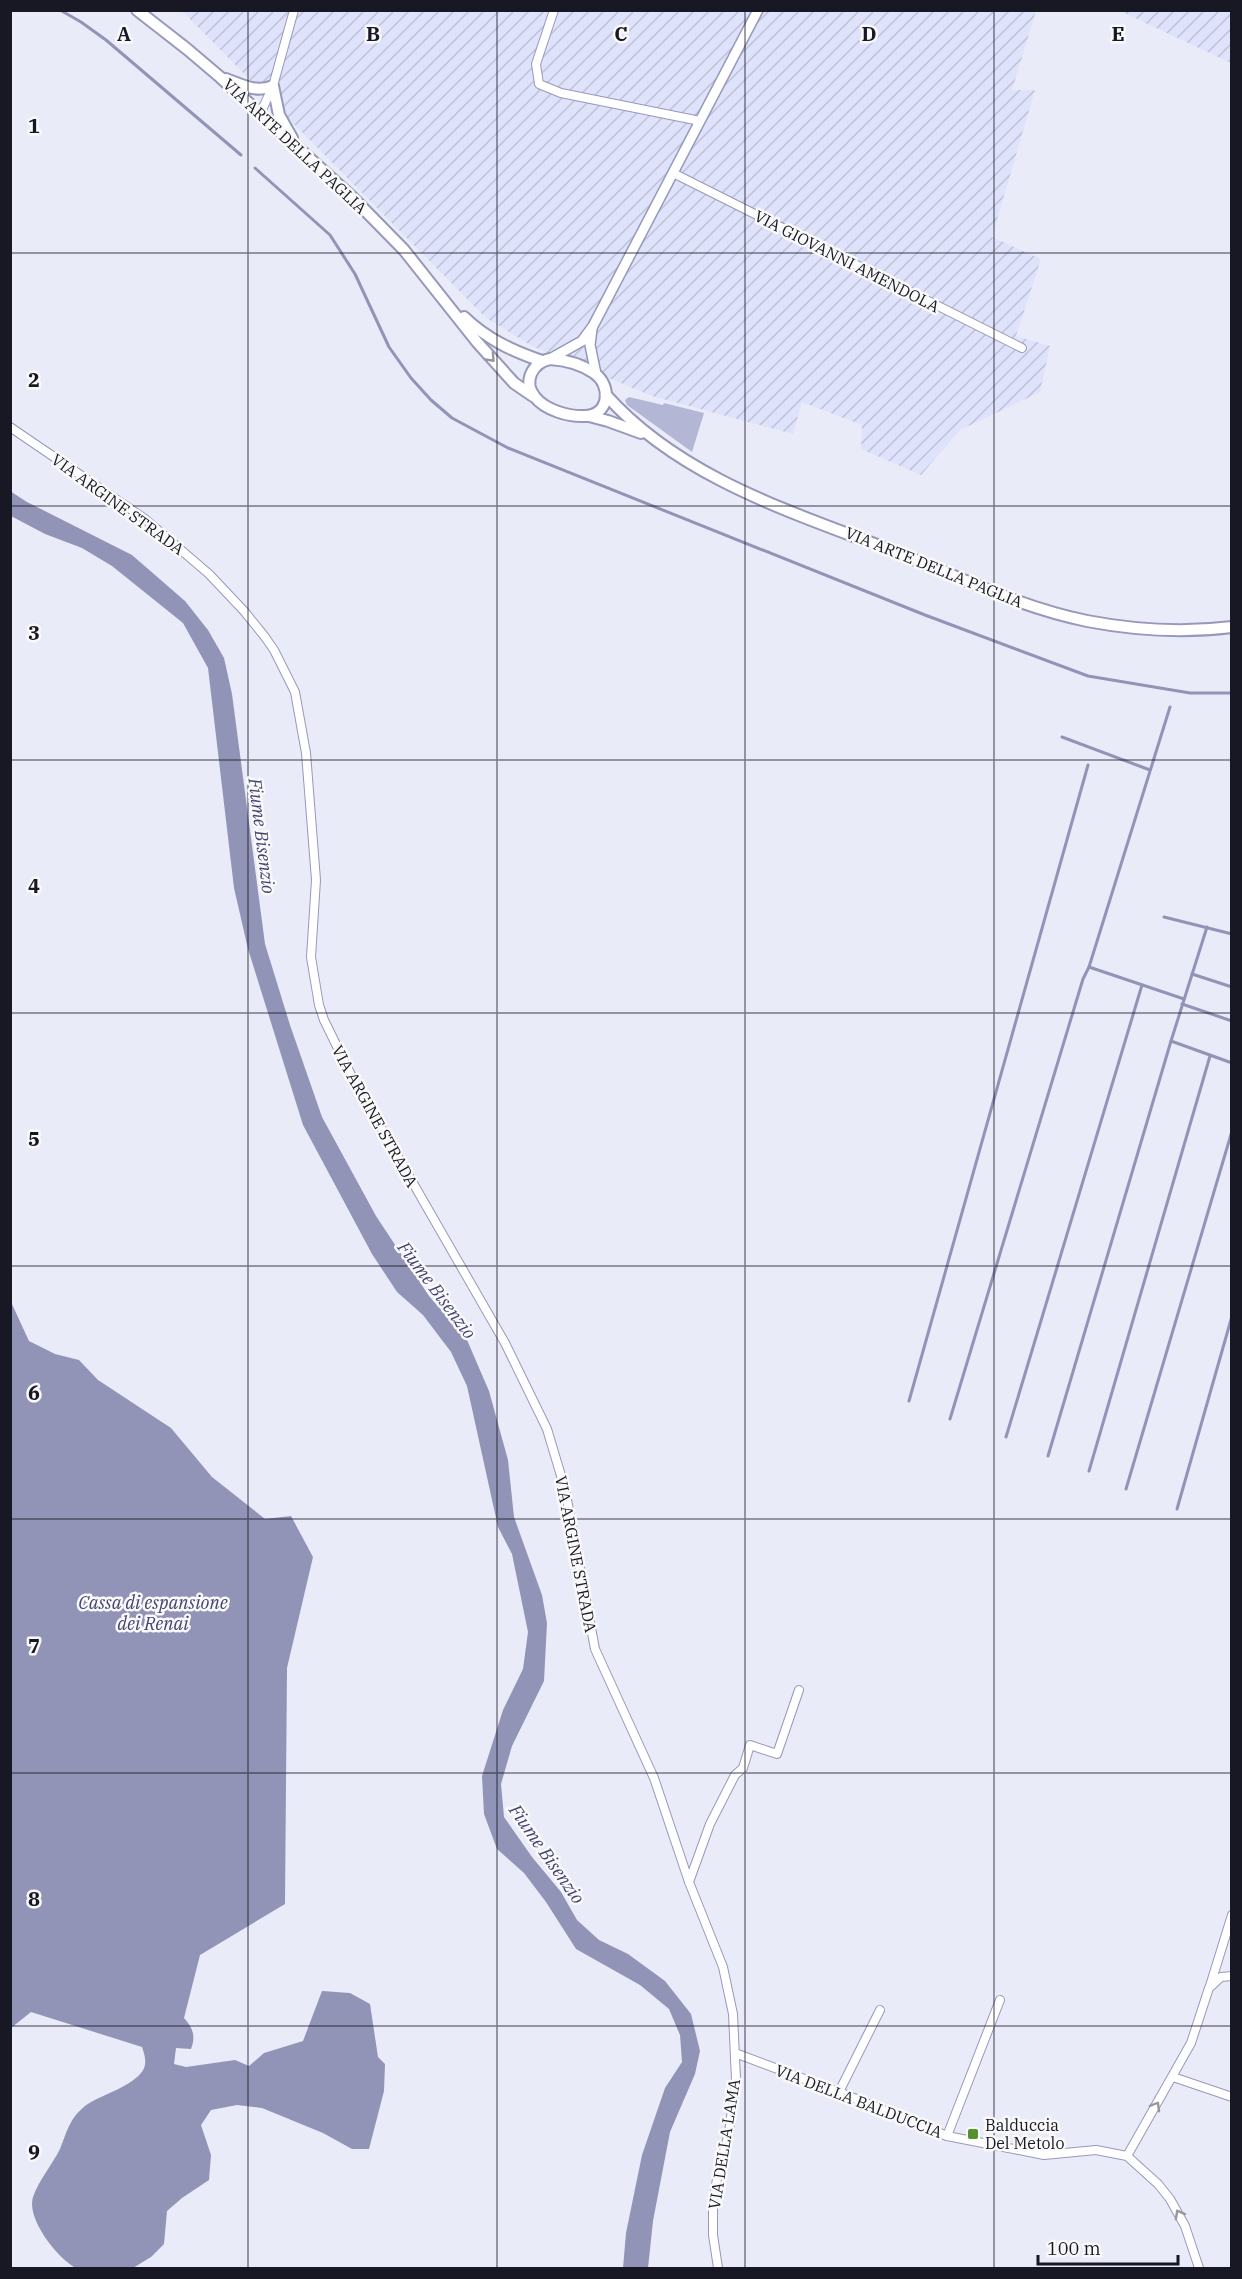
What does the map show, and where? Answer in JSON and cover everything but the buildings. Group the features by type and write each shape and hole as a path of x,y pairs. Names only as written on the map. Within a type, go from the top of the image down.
{"main road":[{"name":"VIA ARTE DELLA PAGLIA","path":"137,10 220,77 352,197 404,250 477,342 514,383 548,406 567,415 589,416 631,428 706,473 753,496 1036,608 1086,621 1124,627 1177,630 1232,627"},
{"path":"220,77 255,90 273,86 279,115 299,150"},
{"name":"VIA ARTE DELLA PAGLIA","path":"442,296 489,339 522,354 546,360 566,360 596,374 606,388 606,395 654,440"},
{"path":"533,396 529,383 530,373 546,360"},
{"path":"589,416 599,412 605,405 606,395"}],"street":[{"path":"260,114 273,86 294,10"},
{"path":"554,10 536,64 539,84 561,93 700,121"},
{"path":"546,360 582,341 593,326 758,10"},
{"name":"VIA GIOVANNI AMENDOLA","path":"673,173 1022,348"},
{"path":"593,326 590,345 596,374"},
{"name":"VIA ARGINE STRADA","path":"10,427 145,519 200,566 244,611 265,637 295,692 306,753 316,880 310,957 319,1005 330,1034 352,1077 467,1274 530,1392 547,1429 566,1489 595,1649 654,1778 689,1882"},
{"path":"689,1882 710,1824 735,1775 743,1768 750,1745 777,1754 799,1690"},
{"name":"VIA DELLA LAMA","path":"689,1882 725,1975 733,2014 736,2079 729,2133 718,2173 713,2203 713,2235 718,2268"},
{"path":"1199,2268 1185,2226 1170,2199 1158,2184 1127,2156 1191,2043 1232,1916"},
{"path":"1209,1988 1221,1977 1232,1976"},
{"path":"947,2136 1000,2000"},
{"path":"839,2092 880,2010"},
{"name":"VIA DELLA BALDUCCIA","path":"735,2053 947,2136 1044,2155 1096,2150 1127,2156"},
{"path":"1173,2077 1232,2097"}],"shaded area":[{"path":"182,11 1036,11 1012,90 1035,90 992,237 1041,259 1016,336 1050,346 1040,392 960,430 921,475 861,449 862,425 802,402 793,434 652,396 532,346 486,318"},
{"path":"1120,11 1231,11 1231,63"},
{"path":"629,397 704,413 692,452 627,405 625,400"}],"water":[{"path":"10,491 27,502 132,555 185,601 208,630 224,658 232,694 265,944 322,1117 376,1216 429,1296 467,1340 489,1391 508,1460 514,1517 542,1595 547,1623 544,1681 512,1746 501,1784 504,1817 532,1857 561,1892 577,1920 599,1940 628,1954 665,1981 691,2014 700,2051 695,2074 670,2132 653,2221 648,2268 623,2268 626,2233 642,2155 665,2088 682,2062 680,2035 669,2009 640,1985 576,1949 524,1873 497,1849 484,1814 482,1776 503,1710 523,1669 528,1632 512,1554 498,1527 467,1386 451,1352 423,1315 397,1292 372,1254 303,1125 248,949 234,888 208,668 183,623 112,566 82,548 45,534 11,516"},
{"name":"Cassa di espansione dei Renai","path":"11,1302 29,1341 55,1354 79,1360 98,1380 171,1428 212,1477 265,1519 291,1516 313,1557 287,1668 285,1904 200,1955 184,2018 193,2032 193,2044 191,2049 176,2048 174,2064 186,2067 235,2060 249,2066 264,2053 303,2041 322,1991 350,1993 370,2004 378,2057 385,2064 384,2091 369,2149 352,2149 323,2133 262,2108 237,2105 211,2110 201,2125 211,2155 209,2180 167,2211 164,2244 151,2257 133,2268 76,2268 61,2256 45,2237 34,2216 32,2206 33,2197 60,2149 75,2116 85,2106 135,2079 145,2067 145,2060 142,2047 31,2012 11,2028"}],"waterway":[{"path":"60,10 106,40 241,155"},
{"path":"255,168 330,235 355,274 389,347 411,378 452,418 508,448 925,615 1088,676 1190,693 1232,693"},
{"path":"950,1419 1083,979 1089,967 1170,707"},
{"path":"1062,737 1150,770"},
{"path":"909,1401 1088,765"},
{"path":"1164,917 1232,934"},
{"path":"1048,1456 1207,927"},
{"path":"1089,967 1184,999"},
{"path":"1192,974 1232,987"},
{"path":"1006,1437 1142,985"},
{"path":"1182,1004 1232,1021"},
{"path":"1171,1041 1232,1063"},
{"path":"1089,1471 1210,1056"},
{"path":"1126,1489 1232,1131"},
{"path":"1177,1509 1232,1316"}],"place":[{"name":"Balduccia Del Metolo","path":"973,2134"}],"water label":[{"name":"Fiume Bisenzio","path":"262,836"},
{"name":"Fiume Bisenzio","path":"437,1290"},
{"name":"Fiume Bisenzio","path":"547,1854"}]}
